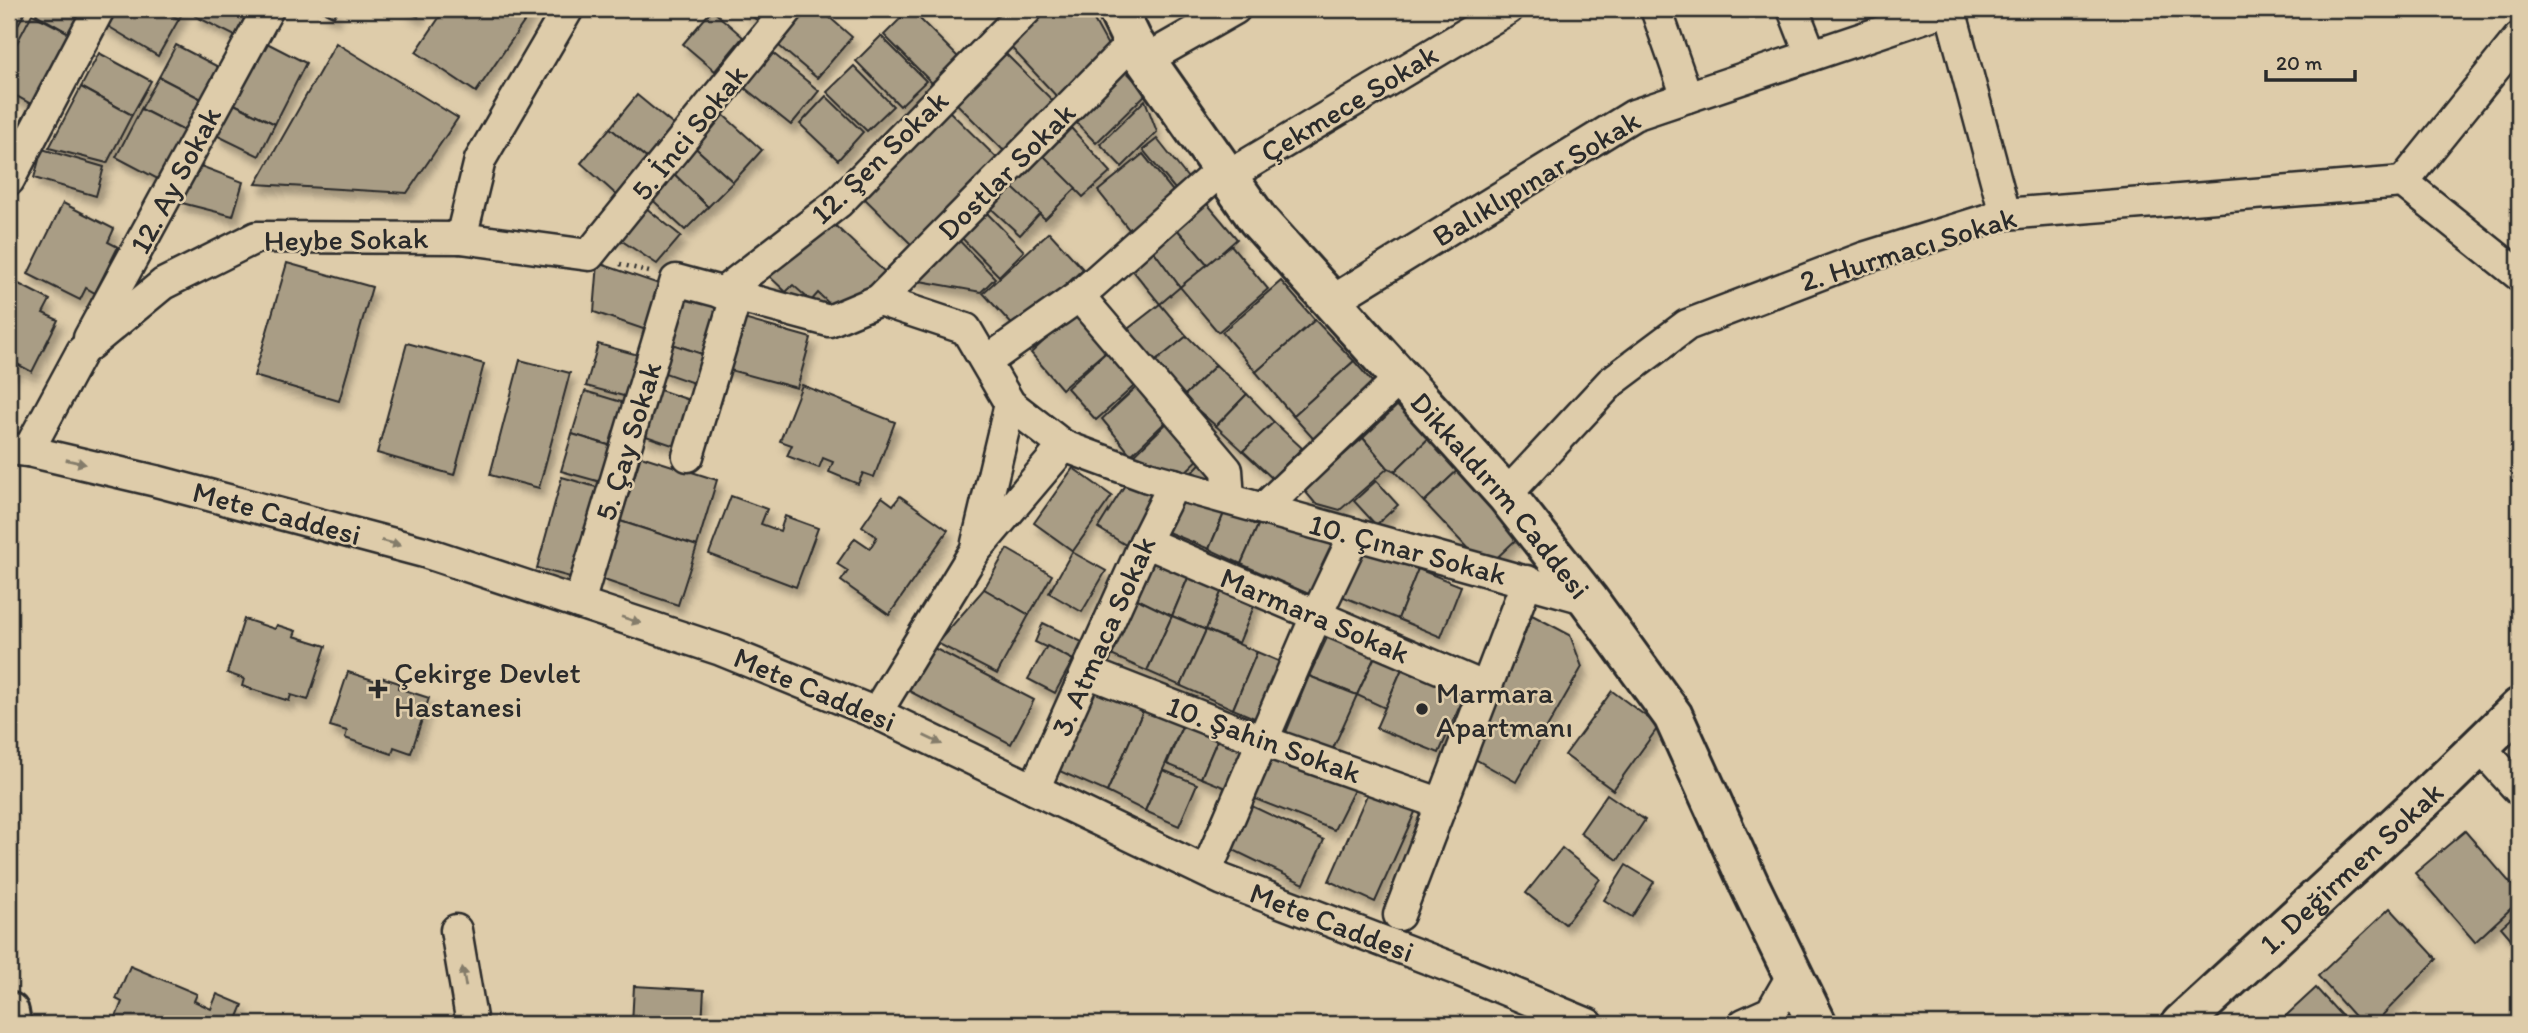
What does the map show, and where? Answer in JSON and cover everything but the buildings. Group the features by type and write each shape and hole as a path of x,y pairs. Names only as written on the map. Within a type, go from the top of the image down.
{"main road":[{"name":"Dikkaldırım Caddesi","path":"1132,37 1258,220 1506,495 1588,598 1673,716 1750,886 1817,1024"},
{"name":"1. Değirmen Sokak","path":"2181,1024 2519,708"},
{"path":"9,1012 11,1024"}],"street":[{"path":"9,180 99,9"},
{"name":"12. Ay Sokak","path":"82,351 268,9"},
{"name":"5. İnci Sokak","path":"589,255 788,9"},
{"name":"12. Şen Sokak","path":"729,295 838,203 1027,9"},
{"name":"Dostlar Sokak","path":"879,300 1132,37 1235,9"},
{"name":"Çekmece Sokak","path":"1224,173 1508,9"},
{"path":"1656,9 1686,97"},
{"path":"1793,9 1811,55"},
{"path":"1940,10 2005,214"},
{"name":"Balıklıpınar Sokak","path":"1332,301 1634,115 1940,10"},
{"path":"461,237 480,160 562,11"},
{"path":"2519,38 2403,182 2519,275"},
{"path":"987,361 1079,296 1224,173"},
{"name":"2. Hurmacı Sokak","path":"1506,495 1611,382 1687,324 1863,258 2005,214 2403,182"},
{"name":"Heybe Sokak","path":"18,450 82,351 163,284 257,237 461,237 589,255"},
{"path":"676,280 829,321 879,300"},
{"name":"5. Çay Sokak","path":"579,603 676,280"},
{"path":"688,456 729,295"},
{"path":"1079,296 1227,470 1229,499"},
{"name":"10. Çınar Sokak","path":"879,300 966,329 1010,404 1064,446 1148,477 1588,598"},
{"path":"1263,509 1400,378"},
{"path":"975,551 1010,404"},
{"path":"876,713 975,551 1064,446"},
{"name":"Mete Caddesi","path":"18,450 156,481 424,552 721,650 876,713 1223,880 1455,969 1588,1024"},
{"name":"3. Atmaca Sokak","path":"1034,789 1145,542 1174,484"},
{"path":"1213,856 1317,614 1355,534"},
{"name":"Marmara Sokak","path":"1145,542 1486,688"},
{"path":"1399,915 1527,582"},
{"name":"10. Şahin Sokak","path":"1087,671 1263,741 1441,804"},
{"path":"2480,747 2519,790"},
{"path":"456,930 472,1024"},
{"path":"1744,1024 1771,1012 1793,974"}],"path":[{"path":"589,255 676,280"}],"place":[{"name":"Çekirge Devlet Hastanesi","path":"378,689"},
{"name":"Marmara Apartmanı","path":"1422,709"}]}
